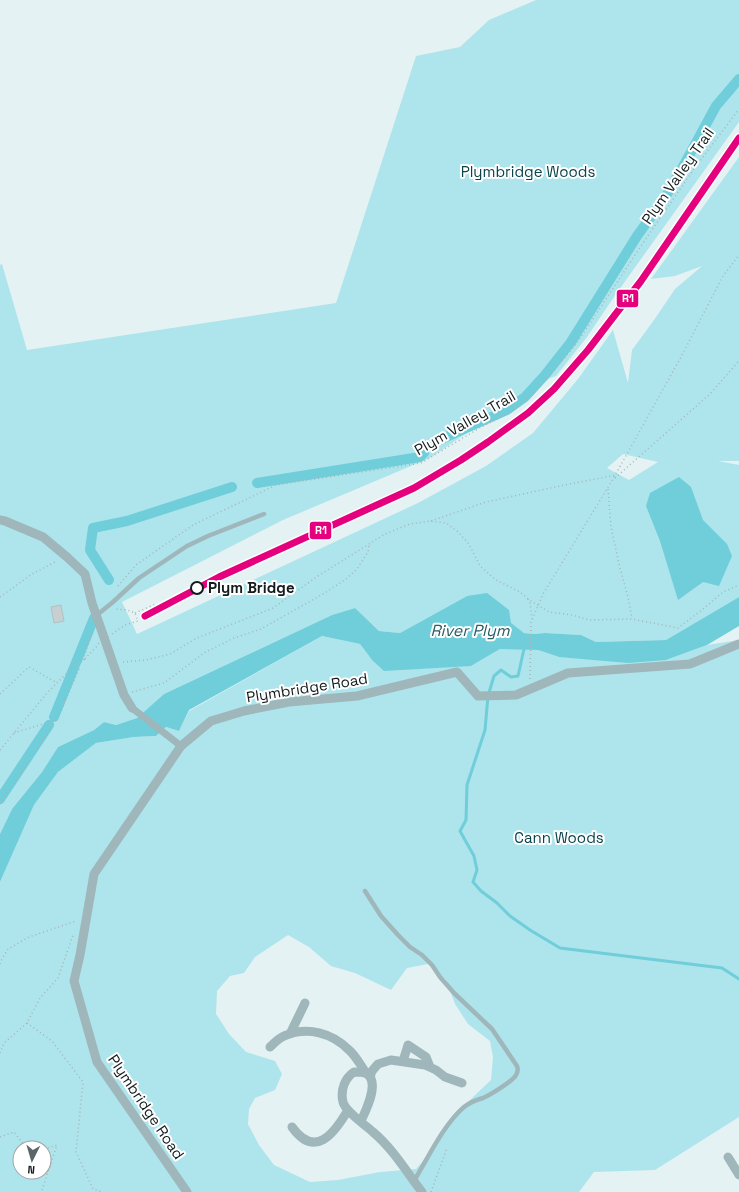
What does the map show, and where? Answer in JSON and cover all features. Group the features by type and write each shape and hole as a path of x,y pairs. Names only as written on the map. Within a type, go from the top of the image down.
{"street":[{"path":"0,520 43,536 67,556 85,574 92,603 124,695 132,708 181,746"},
{"name":"Plymbridge Road","path":"187,1192 97,1062 74,981 87,918 94,874 181,746 201,734 211,721 244,711 289,702 357,696 457,672 478,696 516,695 568,673 690,664 739,644"},
{"path":"290,1034 304,1003"},
{"path":"270,1047 283,1036 298,1032 317,1032 333,1037 350,1051 368,1075 372,1085 367,1107 360,1120"},
{"path":"403,1061 408,1045 426,1057 430,1067"},
{"path":"368,1075 378,1064 391,1060 403,1061 425,1065 436,1070 445,1077 462,1083"},
{"path":"368,1075 354,1072 348,1076 344,1084 342,1094 343,1102 348,1110 378,1136 398,1158 422,1192"},
{"path":"292,1127 298,1135 307,1141 315,1142 323,1140 340,1124 348,1110"},
{"path":"728,1156 738,1172"}],"lane":[{"path":"97,615 139,578 187,546 214,533 264,514"},
{"path":"365,892 381,916 398,935 432,965 454,993 492,1029 517,1066 518,1071 511,1081 485,1097 475,1100 465,1106 454,1117 445,1129 414,1181"}],"path":[{"name":"Plym Valley Trail","path":"113,602 110,594 119,586 136,565 193,525 276,485 421,463 482,426 511,412 531,395 577,344 647,237 694,169 739,109"},
{"path":"530,688 531,622 543,594 608,489 681,357 723,276 739,255"},
{"path":"613,479 710,394 739,361"},
{"path":"113,662 146,660 170,654 197,638 273,608 318,576 385,534 410,524 430,521 486,502 616,475"},
{"path":"608,489 611,527 632,619"},
{"path":"430,521 446,523 457,531 469,544 480,566 496,580 520,592 528,599 549,612 572,615 589,620 632,619 678,628 704,609 722,592 739,585"},
{"path":"124,695 164,683 204,652 234,638 261,629 324,594 346,579 357,569 368,552 369,545"},
{"path":"0,598 32,574 67,556"},
{"path":"528,599 530,603 532,620"},
{"path":"113,602 116,610 127,610 135,613 156,604"},
{"path":"0,750 57,682 84,659 98,644 125,624 138,621 135,613"},
{"path":"84,659 92,633"},
{"path":"0,694 29,667 57,682"},
{"path":"0,804 56,720 80,667"},
{"path":"13,734 56,720"},
{"path":"0,964 8,949 29,937 87,918"},
{"path":"0,1053 4,1044 27,1024 40,998 58,978 73,934"},
{"path":"27,1024 52,1041 83,1082 76,1152 93,1189 102,1192"},
{"path":"0,1137 14,1132 20,1140"},
{"path":"52,1147 57,1146 52,1161"},
{"path":"431,1192 447,1148"},
{"path":"44,1192 42,1190 45,1180"}],"green space":[{"name":"Plymbridge Woods","path":"536,0 739,0 739,122 587,337 556,376 535,383 502,409 430,458 283,520 122,602 137,634 418,503 486,466 533,433 578,379 613,330 628,383 632,350 675,289 702,266 675,276 651,279 739,157 739,461 718,461 739,465 739,597 666,640 596,642 581,635 524,633 467,596 400,633 379,631 355,608 332,615 164,694 137,718 116,725 104,722 94,730 58,747 42,772 12,809 0,834 0,265 2,264 27,350 336,303 416,56 460,47 489,20","holes":["623,454 658,462 629,480 607,468"]},
{"name":"Cann Woods","path":"322,636 360,644 372,660 471,666 500,649 538,650 559,657 666,660 707,645 739,640 739,1117 655,1170 594,1172 579,1192 0,1192 0,882 34,805 58,772 96,743 134,737 156,736 166,727 179,731 189,711","holes":["288,935 309,947 331,966 355,973 391,990 407,968 428,964 446,980 455,1004 468,1024 490,1041 493,1057 491,1080 452,1120 435,1147 416,1169 380,1172 338,1180 310,1182 274,1165 259,1145 248,1124 249,1109 255,1098 275,1090 282,1074 275,1061 246,1052 229,1034 216,1014 217,991 230,976 244,973 255,957"]}],"water":[{"path":"679,477 691,487 703,520 727,544 732,556 719,586 703,582 678,600 660,541 646,506 650,493"},
{"name":"River Plym","path":"487,593 509,610 511,623 524,633 581,635 596,642 666,640 739,597 739,626 707,645 666,660 628,663 559,657 538,650 500,649 471,666 384,671 372,660 360,644 322,636 189,710 179,731 166,727 156,736 134,737 96,743 58,772 34,805 0,882 0,834 12,809 42,772 58,747 94,730 104,722 116,725 137,718 164,694 332,615 355,608 379,631 400,633 467,596"}],"building":[{"path":"61,605 64,621 54,623 51,607"}],"waterway":[{"path":"435,442 507,410 525,397 545,375 571,342 637,236 666,196 716,106 739,79"},
{"path":"257,483 420,457 424,453"},
{"path":"109,580 90,550 93,528 127,521 232,487"},
{"path":"54,717 94,618"},
{"path":"526,647 524,649 518,676 511,677 501,670 494,676 488,696 485,730 467,785 466,820 460,831 474,856 477,870 473,882 481,891 497,903 510,916 560,948 722,968 739,979"},
{"path":"0,799 49,725"}],"transit line":[{"name":"R1","path":"145,616 219,577 414,488 461,460 528,413 554,389 588,350 641,281 739,138"}],"place":[{"name":"Plym Bridge","path":"197,588"}]}
